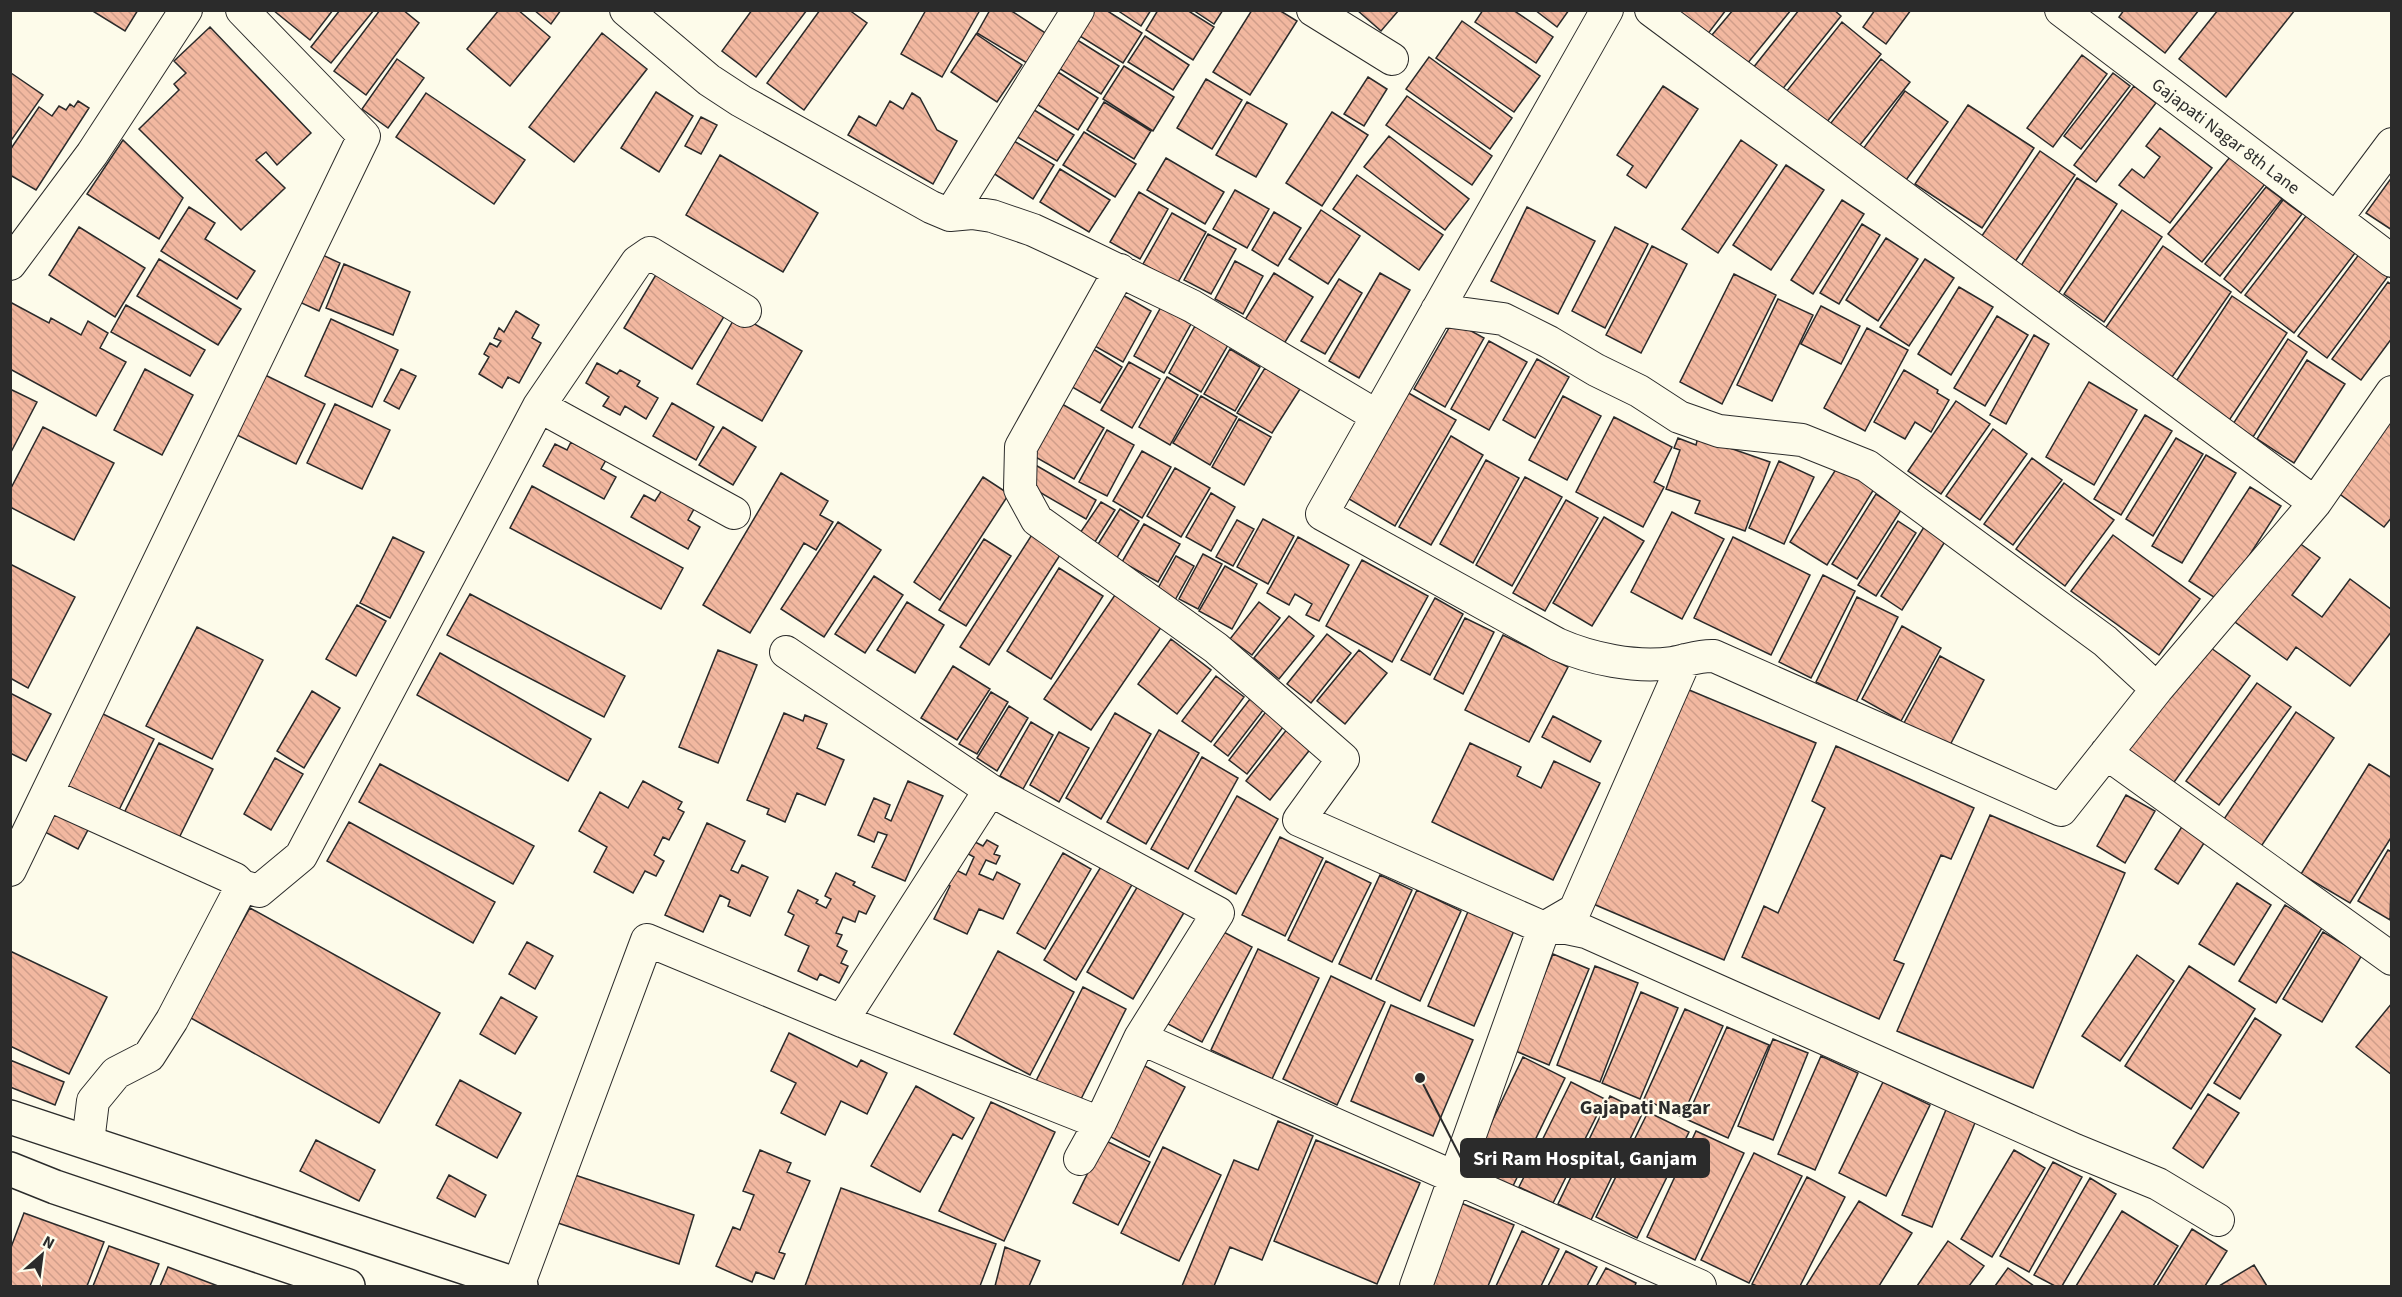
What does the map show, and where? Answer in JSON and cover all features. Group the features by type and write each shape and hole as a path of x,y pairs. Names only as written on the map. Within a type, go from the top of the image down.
{"highway":[{"path":"10,1117 519,1286"},
{"path":"12,1174 348,1287"}],"street":[{"path":"14,251 92,154 186,10"},
{"path":"10,870 364,136 242,10"},
{"path":"626,10 709,80 741,101 931,207 950,215 972,213 992,216 1033,230 1120,270 1192,306 1377,416"},
{"path":"950,215 1078,10"},
{"path":"1313,10 1392,59"},
{"path":"1607,10 1322,514 1571,650 1619,661 1650,665 1714,656 2061,810 2157,689 2314,503 2391,392"},
{"path":"1651,10 2314,503"},
{"name":"Gajapati Nagar 8th Lane","path":"2061,10 2391,261"},
{"path":"2336,219 2391,144"},
{"path":"47,794 235,879 242,886 259,891 301,856 540,406 637,262 650,253 745,311"},
{"path":"1120,270 1021,447 1020,489 1037,520 1216,648 1343,759 1299,820 1544,928 1567,928 1586,932 2075,1150 2158,1184 2218,1220"},
{"path":"1437,310 1503,319 1639,391 1679,417 1719,431 1802,440 1867,466 2105,641 2157,689"},
{"path":"540,406 734,513"},
{"path":"786,652 990,790 1218,914 1140,1038 1100,1124 1080,1159"},
{"path":"1416,1287 1544,928 1575,910 1685,660"},
{"path":"2106,753 2391,959"},
{"path":"842,1021 990,790"},
{"path":"88,1142 93,1101 116,1073 149,1056 172,1020 242,886"},
{"path":"519,1286 647,940 1100,1124"},
{"path":"1140,1038 1700,1287"}],"building":[{"path":"91,10 138,10 125,31"},
{"path":"273,10 333,10 310,40"},
{"path":"340,10 374,10 331,63 311,47"},
{"path":"380,10 403,10 419,23 366,95 334,71"},
{"path":"499,10 518,10 550,37 510,86 467,49"},
{"path":"534,10 561,10 551,24"},
{"path":"752,10 807,10 756,77 722,51"},
{"path":"820,10 849,10 867,23 804,110 767,83"},
{"path":"926,10 980,10 942,77 901,54"},
{"path":"990,10 1010,10 1050,36 1032,66 977,33"},
{"path":"1090,10 1106,10 1142,33 1123,63 1075,33"},
{"path":"1117,10 1151,10 1141,26"},
{"path":"1158,10 1187,10 1214,27 1193,60 1146,30"},
{"path":"1193,10 1223,10 1214,24"},
{"path":"1252,10 1279,10 1297,21 1250,95 1213,72"},
{"path":"1357,10 1399,10 1381,31"},
{"path":"1483,10 1513,10 1553,37 1536,63 1475,22"},
{"path":"1535,10 1569,10 1557,27"},
{"path":"1676,10 1726,10 1707,35"},
{"path":"1733,10 1791,10 1747,64 1712,35"},
{"path":"1799,10 1834,10 1841,16 1781,91 1753,68"},
{"path":"1875,10 1911,10 1886,44 1863,27"},
{"path":"2124,10 2199,10 2165,53 2119,17"},
{"path":"2218,10 2295,10 2226,97 2179,59"},
{"path":"1462,21 1540,76 1514,112 1436,58"},
{"path":"1842,22 1881,54 1822,128 1782,97"},
{"path":"210,27 311,133 277,165 266,152 256,160 285,188 241,230 139,129 179,90 174,84 186,73 174,61"},
{"path":"602,33 647,69 574,162 529,127"},
{"path":"976,34 1022,65 997,102 951,72"},
{"path":"1145,36 1189,65 1173,90 1128,62"},
{"path":"1074,38 1119,66 1101,94 1057,67"},
{"path":"2082,55 2107,74 2053,147 2027,128"},
{"path":"1429,57 1512,118 1490,149 1406,89"},
{"path":"397,59 424,78 388,128 362,109"},
{"path":"1881,59 1910,82 1852,155 1823,133"},
{"path":"1124,66 1174,97 1153,131 1103,99"},
{"path":"1058,72 1098,98 1078,130 1038,105"},
{"path":"2113,73 2130,86 2081,149 2064,136"},
{"path":"10,74 43,95 10,142"},
{"path":"1368,77 1387,89 1364,126 1344,114"},
{"path":"1206,79 1242,100 1212,149 1177,128"},
{"path":"1663,86 1698,109 1646,188 1627,175 1633,166 1617,155"},
{"path":"2134,86 2156,103 2096,182 2074,165"},
{"path":"1905,91 1948,122 1901,187 1858,156"},
{"path":"656,92 693,116 659,172 621,148"},
{"path":"426,93 525,160 494,204 396,137"},
{"path":"912,93 920,98 937,130 957,141 933,184 848,135 859,116 876,126 890,101 903,109"},
{"path":"1407,96 1492,156 1472,185 1386,125"},
{"path":"78,101 89,108 36,190 10,175 10,150 39,107 52,116 59,106 66,110 70,104 74,107"},
{"path":"1104,102 1151,131 1134,159 1087,130"},
{"path":"1247,102 1287,124 1256,177 1216,155"},
{"path":"1968,105 2034,148 1982,228 1915,184"},
{"path":"1031,108 1074,135 1057,161 1014,135"},
{"path":"1332,112 1368,135 1322,206 1286,183"},
{"path":"701,117 717,125 701,154 685,146"},
{"path":"2160,128 2212,168 2170,223 2119,185 2132,169 2144,178 2160,157 2146,146"},
{"path":"1084,132 1136,164 1115,197 1063,165"},
{"path":"1389,136 1469,199 1445,230 1364,167"},
{"path":"123,140 183,198 159,239 87,194"},
{"path":"1741,140 1777,165 1718,253 1682,229"},
{"path":"1014,141 1054,165 1033,199 993,173"},
{"path":"2040,151 2075,175 2012,266 1977,243"},
{"path":"720,155 818,213 783,272 686,215"},
{"path":"2230,157 2265,184 2202,262 2168,234"},
{"path":"1166,158 1224,192 1205,224 1147,190"},
{"path":"1786,165 1824,190 1771,270 1733,245"},
{"path":"1060,169 1110,200 1089,232 1040,202"},
{"path":"1357,175 1443,235 1419,270 1333,209"},
{"path":"2392,177 2392,230 2366,213"},
{"path":"2077,178 2117,204 2058,294 2019,269"},
{"path":"2266,187 2282,199 2220,276 2205,264"},
{"path":"1235,190 1269,209 1247,248 1213,229"},
{"path":"1139,192 1168,209 1140,259 1110,242"},
{"path":"1842,200 1864,214 1813,294 1791,280"},
{"path":"2283,200 2302,214 2241,293 2224,279"},
{"path":"189,207 215,223 205,239 255,271 237,299 161,251"},
{"path":"1527,207 1595,241 1558,314 1491,281"},
{"path":"1321,210 1360,236 1328,284 1289,259"},
{"path":"2122,210 2162,237 2104,322 2064,294"},
{"path":"1274,212 1301,228 1278,266 1252,250"},
{"path":"1172,213 1206,232 1177,284 1143,264"},
{"path":"2306,216 2355,253 2294,333 2245,295"},
{"path":"1862,224 1880,235 1839,304 1820,293"},
{"path":"79,227 145,268 115,317 49,275"},
{"path":"1615,227 1648,244 1605,328 1572,311"},
{"path":"1208,234 1236,249 1211,294 1184,280"},
{"path":"1886,238 1918,259 1878,321 1846,300"},
{"path":"1652,246 1687,264 1641,353 1606,335"},
{"path":"2163,246 2231,292 2172,377 2104,330"},
{"path":"316,252 340,263 319,311 295,300"},
{"path":"2360,253 2389,275 2327,358 2298,336"},
{"path":"159,259 241,309 218,345 137,296"},
{"path":"1925,259 1954,278 1909,346 1880,327"},
{"path":"1235,261 1263,276 1243,314 1215,299"},
{"path":"344,264 410,292 393,335 326,308"},
{"path":"660,268 728,310 692,369 624,328"},
{"path":"1274,273 1313,297 1282,347 1243,323"},
{"path":"1380,273 1410,290 1359,378 1329,361"},
{"path":"1734,274 1776,295 1722,404 1680,382"},
{"path":"1339,279 1362,293 1325,354 1301,341"},
{"path":"2388,282 2392,285 2392,338 2361,380 2332,359"},
{"path":"1959,287 1993,307 1951,375 1918,354"},
{"path":"1121,294 1151,311 1123,362 1093,345"},
{"path":"2232,296 2287,333 2228,422 2173,386"},
{"path":"1778,299 1813,315 1772,401 1737,385"},
{"path":"10,302 49,323 51,318 81,335 88,321 108,333 100,348 126,362 96,416 10,369"},
{"path":"126,305 205,350 190,376 111,332"},
{"path":"1821,306 1860,326 1841,364 1801,344"},
{"path":"1161,307 1191,324 1164,373 1134,356"},
{"path":"516,311 539,325 532,338 541,343 519,383 508,377 502,388 479,374 489,357 484,354 490,343 497,347 501,341 494,338 499,328 504,332"},
{"path":"737,314 802,351 762,421 697,384"},
{"path":"1997,316 2028,335 1985,406 1954,388"},
{"path":"331,319 398,350 372,407 305,376"},
{"path":"1453,321 1484,338 1445,407 1414,389"},
{"path":"1195,326 1228,345 1201,392 1169,373"},
{"path":"1867,328 1908,350 1865,431 1824,408"},
{"path":"2034,335 2049,344 2006,424 1990,415"},
{"path":"2288,339 2307,352 2253,437 2233,424"},
{"path":"1489,341 1527,362 1489,430 1451,409"},
{"path":"1090,347 1122,367 1100,403 1067,384"},
{"path":"1230,349 1260,367 1235,411 1204,394"},
{"path":"1537,359 1569,377 1535,438 1503,420"},
{"path":"2307,360 2345,384 2294,463 2257,439"},
{"path":"1129,362 1160,379 1132,428 1101,410"},
{"path":"597,363 617,374 620,370 640,381 637,386 658,398 646,419 625,406 620,415 603,406 609,397 586,383"},
{"path":"1265,368 1300,389 1272,433 1237,413"},
{"path":"145,369 193,395 162,455 114,430"},
{"path":"401,369 416,376 399,409 384,401"},
{"path":"1904,370 1938,390 1937,393 1949,400 1931,432 1915,422 1905,439 1874,422"},
{"path":"263,374 325,404 296,464 233,433"},
{"path":"1167,377 1198,395 1170,445 1139,427"},
{"path":"2089,382 2137,410 2094,485 2046,457"},
{"path":"10,389 37,402 10,454"},
{"path":"1405,391 1456,420 1395,526 1344,496"},
{"path":"1201,396 1237,417 1210,465 1173,443"},
{"path":"1563,396 1601,416 1567,480 1529,460"},
{"path":"1956,401 1990,424 1941,494 1908,471"},
{"path":"672,403 714,427 696,460 653,436"},
{"path":"335,404 390,430 362,489 307,463"},
{"path":"1062,404 1104,428 1074,479 1032,455"},
{"path":"2145,415 2172,431 2121,515 2094,499"},
{"path":"2392,416 2392,517 2384,527 2337,492"},
{"path":"1614,417 1672,447 1654,482 1664,487 1643,527 1576,492"},
{"path":"1239,419 1271,437 1244,485 1212,467"},
{"path":"43,427 114,463 74,540 10,507 10,490"},
{"path":"723,427 756,447 733,485 699,465"},
{"path":"1993,429 2027,454 1980,520 1946,496"},
{"path":"1107,430 1134,445 1107,496 1079,482"},
{"path":"1451,436 1483,455 1431,545 1399,527"},
{"path":"1698,437 1770,462 1745,531 1695,513 1700,501 1666,489 1680,450 1674,448 1678,438 1696,445"},
{"path":"2176,438 2203,454 2153,536 2126,519"},
{"path":"571,442 606,460 601,469 616,477 604,499 543,466 555,444 567,450"},
{"path":"1142,451 1171,467 1142,518 1113,501"},
{"path":"2206,455 2236,473 2182,563 2152,546"},
{"path":"2032,458 2062,480 2013,545 1984,524"},
{"path":"1486,460 1519,478 1473,563 1440,544"},
{"path":"1779,461 1814,477 1784,544 1749,528"},
{"path":"1032,463 1096,500 1086,519 1022,482"},
{"path":"1838,466 1874,489 1827,565 1790,542"},
{"path":"1175,468 1210,488 1181,537 1147,516"},
{"path":"781,473 828,501 820,515 833,522 816,550 804,543 750,633 703,605"},
{"path":"983,477 1009,494 940,600 914,582"},
{"path":"1525,477 1562,497 1512,586 1476,565"},
{"path":"2064,483 2114,520 2065,586 2016,549"},
{"path":"532,486 683,568 661,609 510,528"},
{"path":"2250,487 2281,506 2220,601 2189,581"},
{"path":"662,490 694,509 688,520 700,527 688,549 631,517 644,495 655,501"},
{"path":"1211,493 1235,507 1211,551 1186,537"},
{"path":"1876,494 1901,510 1857,579 1832,564"},
{"path":"1566,500 1598,518 1545,611 1513,593"},
{"path":"1101,502 1115,510 1093,545 1078,536"},
{"path":"1120,509 1139,521 1115,561 1095,549"},
{"path":"1672,512 1724,539 1682,619 1631,592"},
{"path":"1604,517 1644,541 1592,626 1553,603"},
{"path":"1263,519 1294,536 1268,584 1237,567"},
{"path":"1237,520 1254,529 1233,566 1216,557"},
{"path":"1898,521 1916,533 1876,596 1858,585"},
{"path":"838,522 881,550 824,637 781,609"},
{"path":"1144,524 1180,544 1158,582 1122,562"},
{"path":"1924,527 1946,540 1902,610 1881,596"},
{"path":"1033,533 1062,552 989,665 960,647"},
{"path":"2113,535 2200,599 2159,655 2071,591"},
{"path":"393,537 424,552 390,618 360,603"},
{"path":"1298,537 1349,565 1319,621 1306,615 1312,604 1295,594 1289,605 1267,593"},
{"path":"1733,537 1810,575 1771,655 1694,618"},
{"path":"984,539 1011,556 966,626 939,610"},
{"path":"2295,540 2320,558 2292,595 2322,617 2350,579 2392,610 2392,631 2350,686 2296,647 2287,660 2235,622"},
{"path":"1203,554 1222,564 1198,609 1179,599"},
{"path":"1176,556 1194,566 1175,600 1157,590"},
{"path":"1362,560 1428,596 1392,662 1326,626"},
{"path":"10,564 75,597 28,688 10,678"},
{"path":"1225,566 1257,584 1232,629 1199,611"},
{"path":"1059,568 1103,596 1051,679 1007,651"},
{"path":"1823,575 1855,591 1811,678 1779,662"},
{"path":"874,576 903,595 865,653 835,634"},
{"path":"470,594 625,676 604,717 447,635"},
{"path":"1115,595 1162,626 1091,730 1044,699"},
{"path":"1857,597 1898,617 1856,702 1816,682"},
{"path":"1435,598 1463,614 1430,675 1401,660"},
{"path":"907,602 944,625 915,673 877,650"},
{"path":"1259,602 1280,618 1252,655 1230,639"},
{"path":"357,605 386,621 356,676 326,659"},
{"path":"1289,616 1314,636 1279,679 1254,658"},
{"path":"1465,618 1494,632 1463,694 1434,679"},
{"path":"1902,626 1941,648 1901,721 1862,699"},
{"path":"197,627 263,660 212,759 146,726"},
{"path":"1327,634 1351,653 1311,703 1287,684"},
{"path":"1503,635 1568,667 1529,742 1465,710"},
{"path":"1171,639 1211,670 1177,714 1138,684"},
{"path":"2204,643 2250,676 2172,785 2126,752"},
{"path":"718,650 757,665 718,763 679,747"},
{"path":"1359,650 1387,673 1345,724 1317,701"},
{"path":"440,653 591,739 568,781 417,695"},
{"path":"1940,656 1984,680 1949,747 1904,723"},
{"path":"953,666 990,689 957,740 921,718"},
{"path":"1216,676 1244,697 1211,742 1182,721"},
{"path":"2257,683 2291,707 2219,805 2186,781"},
{"path":"1682,687 1816,743 1724,960 1591,903"},
{"path":"312,691 340,708 304,768 277,751"},
{"path":"991,692 1008,702 977,754 959,744"},
{"path":"10,693 51,714 26,761 10,753"},
{"path":"1250,699 1264,709 1228,756 1214,745"},
{"path":"1009,706 1028,718 997,771 977,758"},
{"path":"1268,709 1287,722 1247,774 1229,760"},
{"path":"2296,712 2334,738 2260,848 2222,822"},
{"path":"101,713 154,739 117,814 64,786"},
{"path":"784,713 803,721 805,715 827,724 817,748 844,760 825,805 797,793 785,822 767,814 769,809 747,800"},
{"path":"1115,713 1151,734 1101,819 1066,798"},
{"path":"1553,716 1601,741 1590,762 1542,737"},
{"path":"1031,722 1053,735 1023,789 1000,776"},
{"path":"1288,728 1312,747 1270,800 1246,781"},
{"path":"1159,730 1199,753 1146,844 1107,822"},
{"path":"1059,732 1089,748 1059,802 1030,785"},
{"path":"159,743 213,769 177,842 123,815"},
{"path":"1470,743 1521,767 1517,776 1541,788 1554,761 1600,783 1553,880 1432,822"},
{"path":"1836,746 1974,808 1951,859 1941,855 1894,960 1904,964 1879,1019 1742,957 1764,906 1778,913 1825,808 1812,801"},
{"path":"1202,757 1238,778 1188,869 1151,849"},
{"path":"275,758 303,774 271,830 244,814"},
{"path":"380,764 534,846 513,884 359,802"},
{"path":"2369,764 2392,778 2392,836 2350,903 2301,874"},
{"path":"643,781 682,802 678,809 684,812 669,840 663,837 654,855 664,861 656,876 645,871 633,893 594,872 607,847 579,831 600,792 628,808"},
{"path":"908,781 943,796 905,881 872,867 887,835 878,832 874,842 858,835 874,798 890,805 885,818 891,821"},
{"path":"2126,795 2155,811 2125,863 2097,846"},
{"path":"1237,796 1278,819 1236,894 1195,871"},
{"path":"51,806 90,826 78,849 39,829"},
{"path":"1990,815 2125,873 2033,1088 1897,1031"},
{"path":"349,822 495,902 473,943 327,861"},
{"path":"707,823 745,841 731,870 738,873 742,865 768,877 750,916 728,906 730,900 720,895 703,932 665,915"},
{"path":"2183,825 2206,840 2178,884 2155,869"},
{"path":"965,837 983,846 987,840 998,846 994,854 1000,856 996,864 986,860 979,874 993,880 997,872 1020,884 1003,919 979,909 967,934 934,919 950,886 943,883 950,867 966,875 974,857 959,849"},
{"path":"1280,837 1323,858 1285,936 1242,915"},
{"path":"2388,850 2392,852 2390,920 2358,901"},
{"path":"1063,853 1091,869 1045,949 1017,933"},
{"path":"1326,861 1371,883 1332,962 1288,940"},
{"path":"1102,865 1133,883 1076,980 1044,960"},
{"path":"836,873 855,882 853,885 875,896 866,914 859,911 855,922 843,917 836,933 842,935 837,946 847,951 841,963 848,966 839,983 820,974 817,980 798,971 809,946 785,935 794,915 788,912 798,890 818,900 816,903 826,908 831,899 825,896"},
{"path":"1380,875 1412,890 1371,979 1339,964"},
{"path":"2237,883 2271,905 2234,965 2199,944"},
{"path":"1139,884 1185,911 1133,999 1087,972"},
{"path":"1417,890 1461,911 1420,1001 1376,980"},
{"path":"2285,905 2322,928 2276,1003 2239,981"},
{"path":"1470,907 1516,926 1474,1026 1428,1006"},
{"path":"250,908 440,1013 379,1123 189,1017"},
{"path":"1218,929 1252,947 1202,1042 1168,1024"},
{"path":"2323,932 2362,955 2322,1022 2283,999"},
{"path":"527,942 553,956 535,989 509,974"},
{"path":"1258,949 1319,978 1272,1079 1211,1050"},
{"path":"10,951 107,997 69,1074 10,1046"},
{"path":"998,951 1074,992 1030,1075 954,1034"},
{"path":"1553,954 1589,969 1549,1065 1513,1050"},
{"path":"2137,955 2174,981 2120,1061 2082,1036"},
{"path":"1595,966 1638,983 1600,1082 1557,1065"},
{"path":"2189,966 2255,1009 2191,1109 2125,1066"},
{"path":"1331,976 1385,1002 1337,1105 1283,1079"},
{"path":"1083,987 1126,1009 1078,1105 1035,1083"},
{"path":"1641,992 1678,1008 1640,1099 1602,1083"},
{"path":"501,997 537,1017 515,1054 480,1034"},
{"path":"2392,1003 2392,1075 2356,1047"},
{"path":"1391,1005 1473,1040 1433,1136 1351,1101"},
{"path":"1685,1009 1723,1026 1682,1117 1644,1099"},
{"path":"2255,1018 2281,1035 2240,1099 2214,1083"},
{"path":"1727,1027 1769,1045 1728,1138 1686,1119"},
{"path":"789,1033 857,1067 861,1060 887,1073 867,1114 841,1101 825,1135 781,1113 796,1083 771,1071"},
{"path":"1773,1039 1808,1053 1773,1140 1738,1126"},
{"path":"1821,1056 1858,1073 1815,1170 1778,1154"},
{"path":"1523,1057 1565,1078 1512,1188 1470,1167"},
{"path":"10,1060 64,1082 55,1105 10,1087"},
{"path":"1141,1064 1185,1087 1149,1157 1105,1134"},
{"path":"460,1080 521,1113 497,1158 436,1125"},
{"path":"1571,1082 1605,1099 1553,1203 1519,1187"},
{"path":"1883,1082 1930,1105 1886,1196 1839,1173"},
{"path":"916,1086 974,1118 962,1139 953,1134 920,1192 871,1166"},
{"path":"2208,1094 2239,1113 2203,1168 2173,1148"},
{"path":"1610,1096 1643,1112 1591,1220 1558,1204"},
{"path":"991,1102 1055,1132 1004,1241 939,1211"},
{"path":"1948,1105 1977,1118 1932,1227 1902,1215"},
{"path":"1648,1112 1689,1132 1637,1238 1596,1217"},
{"path":"1278,1121 1313,1136 1262,1260 1230,1247 1214,1286 1182,1286 1234,1160 1258,1170"},
{"path":"1696,1131 1744,1153 1695,1260 1647,1237"},
{"path":"316,1140 375,1170 359,1201 300,1171"},
{"path":"1104,1140 1150,1162 1118,1225 1073,1203"},
{"path":"1316,1140 1420,1183 1377,1284 1274,1241"},
{"path":"1163,1147 1221,1175 1179,1261 1121,1233"},
{"path":"760,1150 791,1163 787,1172 810,1181 779,1252 785,1254 774,1279 756,1272 752,1282 716,1266 733,1227 740,1230 754,1195 743,1191"},
{"path":"2014,1150 2045,1168 1992,1257 1961,1239"},
{"path":"1754,1153 1802,1176 1749,1283 1701,1260"},
{"path":"2053,1162 2082,1177 2029,1272 2000,1256"},
{"path":"449,1175 486,1195 475,1217 437,1198"},
{"path":"575,1175 694,1215 679,1264 558,1223"},
{"path":"1807,1177 1845,1197 1800,1286 1752,1284"},
{"path":"2090,1178 2116,1194 2062,1286 2055,1286 2034,1275"},
{"path":"841,1188 996,1244 980,1286 805,1286"},
{"path":"1859,1201 1912,1233 1879,1286 1806,1286"},
{"path":"1461,1203 1514,1225 1488,1286 1428,1286"},
{"path":"2122,1211 2178,1246 2153,1286 2076,1286"},
{"path":"24,1213 104,1242 87,1286 10,1286 10,1250"},
{"path":"2192,1229 2227,1251 2205,1286 2157,1286"},
{"path":"1522,1231 1559,1249 1541,1286 1496,1286"},
{"path":"1948,1241 1984,1266 1969,1286 1917,1286"},
{"path":"109,1246 159,1264 150,1286 93,1286"},
{"path":"1005,1247 1040,1261 1029,1286 995,1286"},
{"path":"1566,1251 1597,1267 1587,1286 1548,1286"},
{"path":"2254,1265 2267,1286 2219,1286"},
{"path":"168,1267 218,1286 160,1286"},
{"path":"1606,1268 1636,1283 1635,1286 1596,1286"},
{"path":"2008,1268 2034,1286 1995,1286"}],"place":[{"name":"Sri Ram Hospital, Ganjam","path":"1420,1078"}],"district":[{"name":"Gajapati Nagar","path":"1645,1107"}]}
